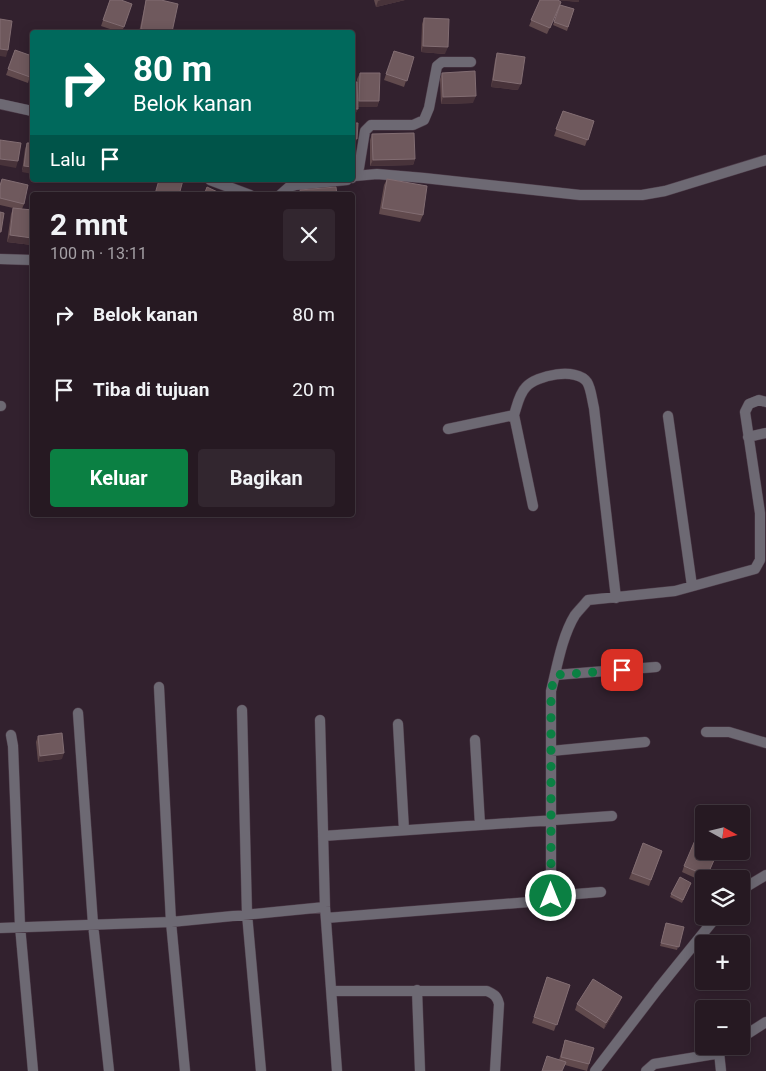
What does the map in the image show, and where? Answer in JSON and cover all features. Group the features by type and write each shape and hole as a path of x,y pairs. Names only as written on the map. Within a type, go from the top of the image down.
{"street":[{"path":"355,173 359,168 365,131 371,124 413,125 424,120 429,108 437,66 442,62 471,62"},
{"path":"0,104 30,111"},
{"path":"355,177 376,174 580,195 642,195 665,191 766,160"},
{"path":"215,182 242,192"},
{"path":"283,192 289,186 320,182"},
{"path":"0,259 30,260"},
{"path":"533,506 514,415 518,401 526,387 536,380 551,375 574,374 582,377 588,383 594,408 616,598"},
{"path":"551,896 551,691 571,623 588,600 675,591 755,569 760,560 763,512 745,412 749,404 759,400 766,402"},
{"path":"448,429 514,415"},
{"path":"668,416 692,586"},
{"path":"748,437 766,433"},
{"path":"555,675 656,667"},
{"path":"159,687 172,922 185,1071"},
{"path":"242,710 247,914 261,1071"},
{"path":"78,713 93,924 109,1071"},
{"path":"320,720 325,912 337,1071"},
{"path":"398,724 404,830"},
{"path":"706,732 729,732 766,743"},
{"path":"10,735 13,756 20,926 32,1071"},
{"path":"475,740 480,825"},
{"path":"551,751 645,742"},
{"path":"323,836 612,816"},
{"path":"750,885 766,875"},
{"path":"0,928 172,922 247,914 542,902 551,896 601,892"},
{"path":"595,1071 710,925"},
{"path":"332,991 417,990 487,992 493,994 497,998 498,1016 495,1071"},
{"path":"417,990 420,1071"},
{"path":"750,1032 766,1022"},
{"path":"646,1071 654,1064 683,1060 701,1055"},
{"path":"721,1071 722,1055"}],"building":[{"path":"110,0 121,0 132,4 124,27 103,20"},
{"path":"146,0 161,0 178,4 172,30 141,29"},
{"path":"540,0 558,0 561,2 550,28 531,20"},
{"path":"560,5 574,9 568,27 554,22"},
{"path":"424,18 449,19 448,47 423,46"},
{"path":"0,19 12,21 8,50 0,49"},
{"path":"15,50 30,55 30,77 8,69"},
{"path":"394,51 414,57 407,81 386,74"},
{"path":"497,53 525,57 521,84 493,80"},
{"path":"475,71 476,96 443,97 442,73"},
{"path":"360,73 380,73 379,101 359,101"},
{"path":"355,82 357,82 358,109 355,109"},
{"path":"563,111 594,121 588,140 556,129"},
{"path":"355,123 358,123 357,139 355,139"},
{"path":"414,133 415,159 373,160 372,134"},
{"path":"0,140 21,143 18,161 0,159"},
{"path":"27,143 30,143 30,167 24,166"},
{"path":"2,179 28,185 24,204 0,198"},
{"path":"387,179 427,186 423,215 382,208"},
{"path":"158,182 182,182 180,192 156,192"},
{"path":"207,187 218,192 205,192"},
{"path":"336,187 337,192 300,192 300,190"},
{"path":"13,208 30,210 30,238 10,235"},
{"path":"0,212 4,213 1,232 0,232"},
{"path":"62,733 64,753 40,756 38,736"},
{"path":"695,840 695,860 714,860 710,870 695,871 684,866"},
{"path":"643,843 662,851 651,880 632,873"},
{"path":"680,877 691,883 683,900 671,894"},
{"path":"666,923 684,927 679,947 661,943"},
{"path":"547,977 570,985 557,1025 534,1017"},
{"path":"593,979 622,997 606,1023 577,1004"},
{"path":"565,1040 594,1048 589,1064 561,1057"},
{"path":"547,1056 566,1062 562,1071 542,1071"}],"route":[{"path":"551,896 551,691 555,675 622,670"}]}
